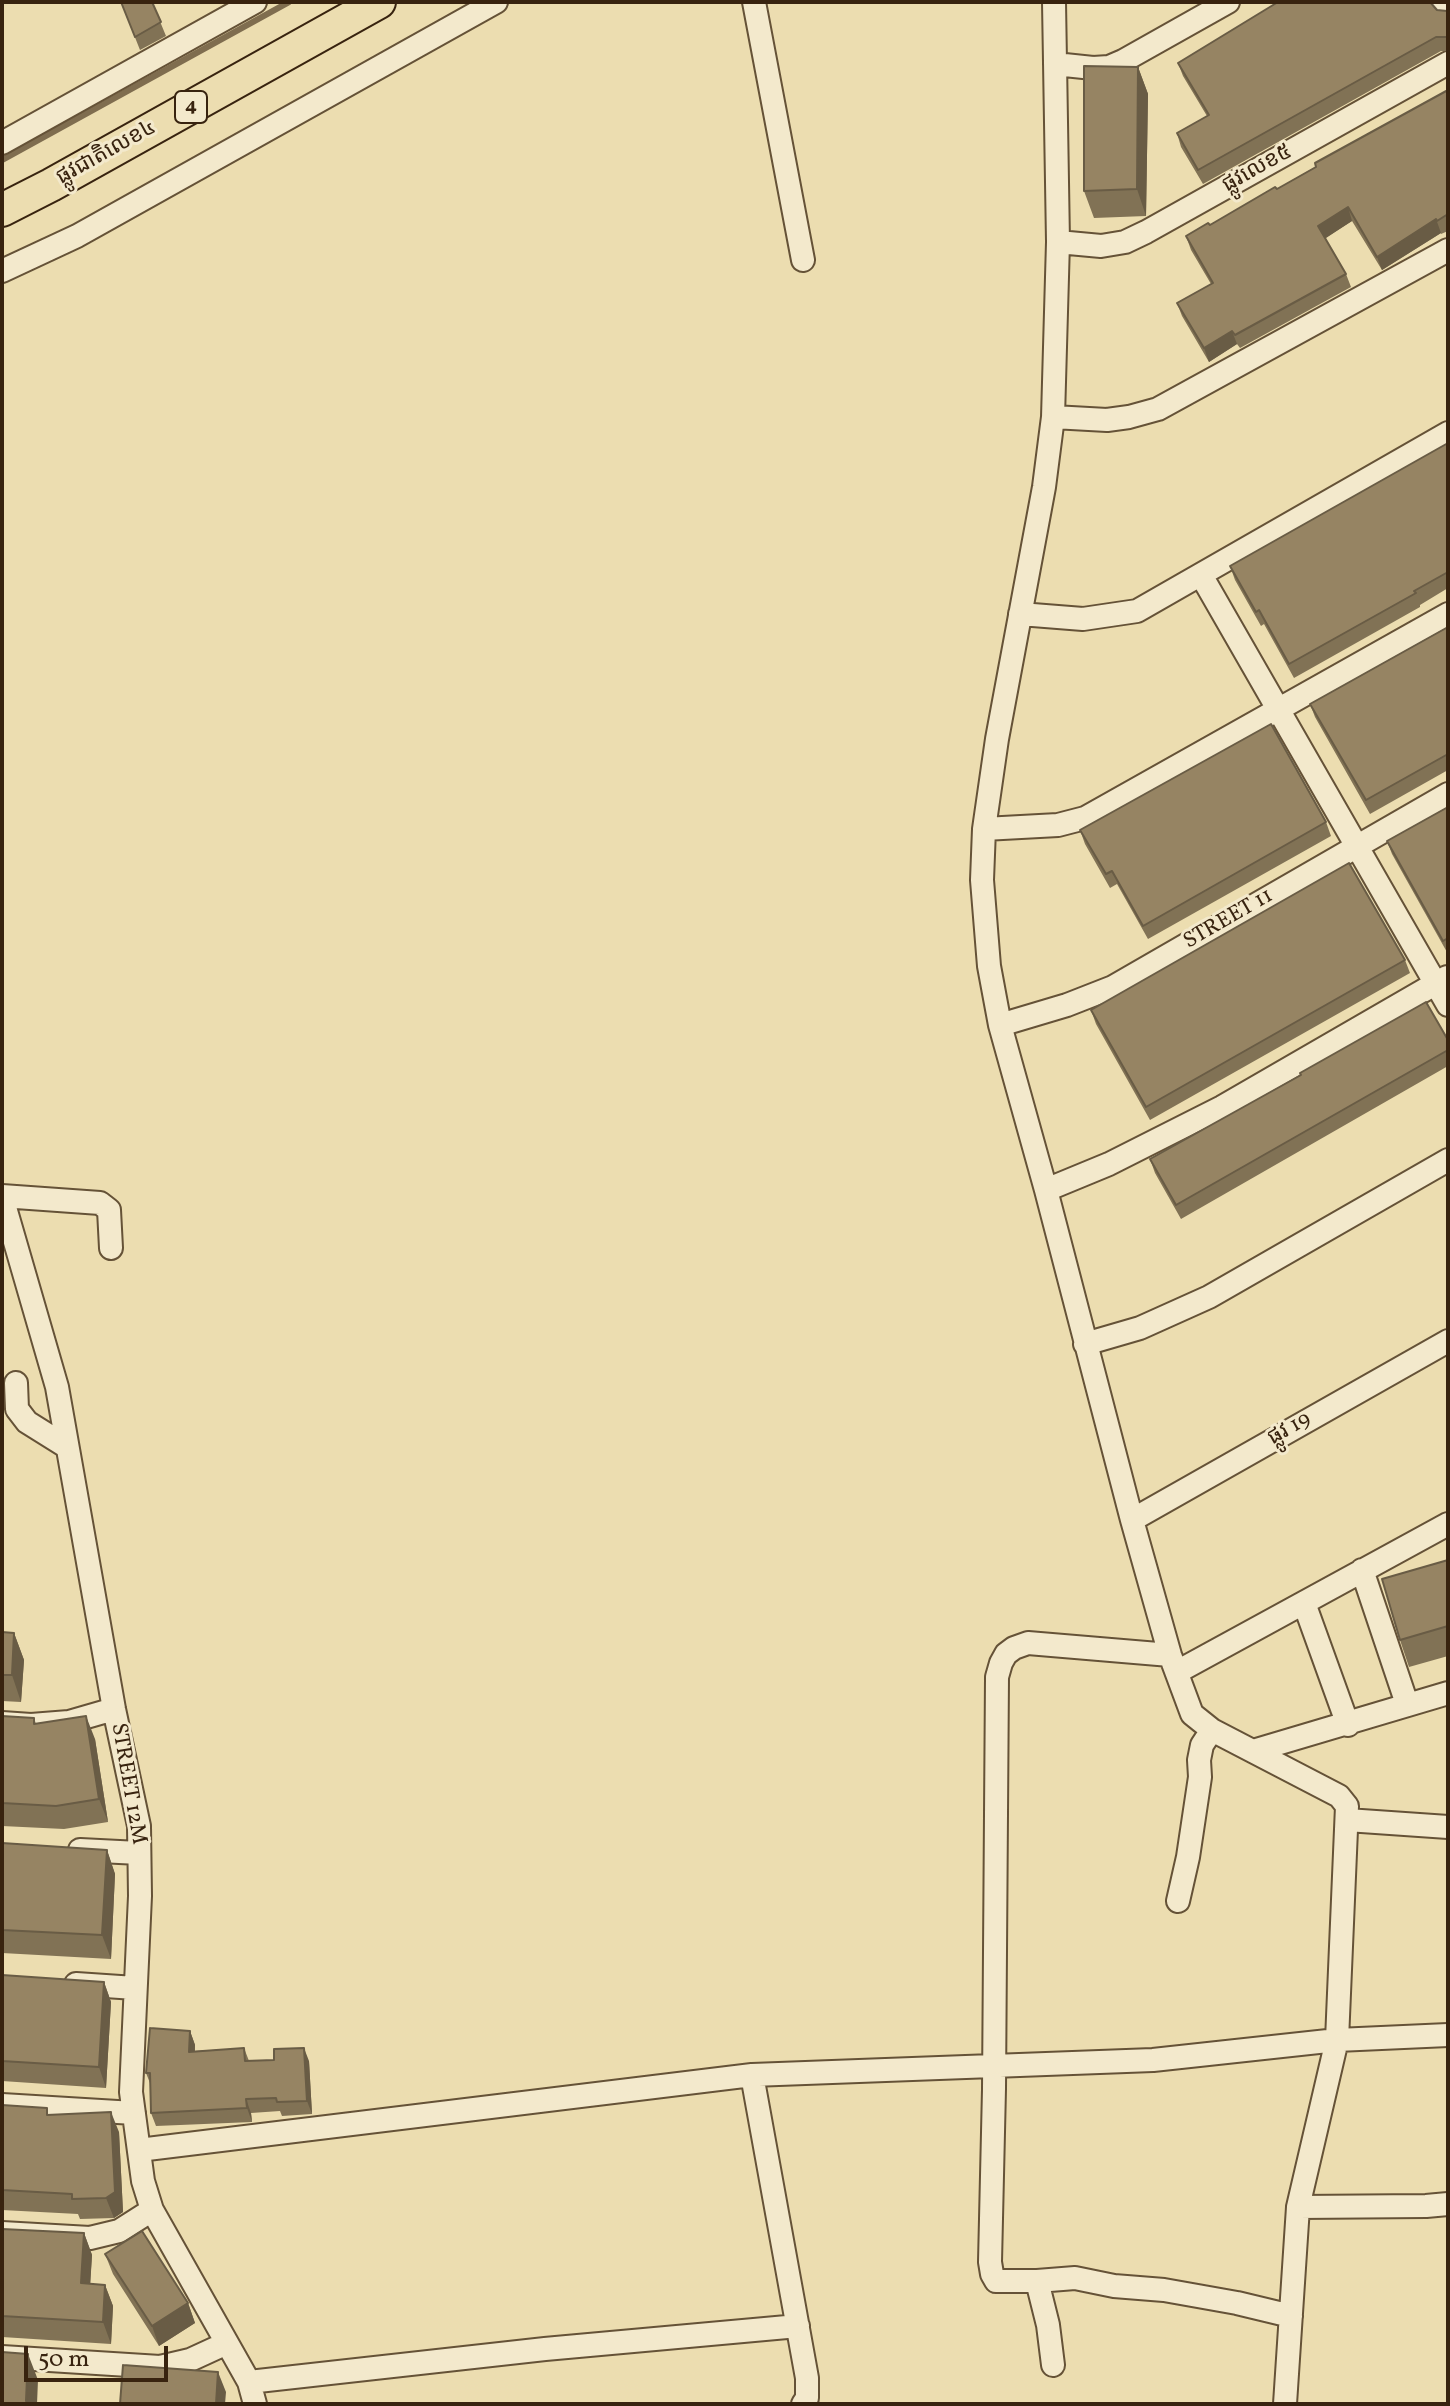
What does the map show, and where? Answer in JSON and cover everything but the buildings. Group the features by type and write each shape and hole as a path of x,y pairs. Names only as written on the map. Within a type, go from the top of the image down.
{"highway":[{"name":"ផ្លូវជាតិលេខ៤","path":"2,210 379,2"}],"street":[{"path":"2,143 255,2"},
{"path":"2,271 77,236 496,2"},
{"path":"754,2 803,260"},
{"path":"1054,2 1058,242 1053,417 1044,487 997,739 984,829 982,880 989,966 1000,1025 1132,1520 1173,1663 1192,1714 1212,1730 1339,1796 1347,1806 1337,2040 1298,2207 1285,2404"},
{"path":"1055,64 1109,67 1228,2"},
{"path":"1443,2 1448,11"},
{"name":"ផ្លូវលេខ៥","path":"1058,242 1101,246 1125,242 1448,63"},
{"path":"1053,417 1107,420 1158,409 1448,250"},
{"path":"1020,614 1083,619 1137,611 1448,433"},
{"path":"1201,575 1357,847 1442,980 1448,1005"},
{"path":"984,829 1058,825 1085,818 1448,614"},
{"name":"STREET 11","path":"1000,1025 1113,987 1448,794"},
{"path":"1046,1190 1109,1164 1222,1107 1442,980"},
{"path":"1085,1344 1140,1328 1209,1297 1448,1160"},
{"path":"2,1196 100,1203 109,1210 111,1248"},
{"name":"STREET 12M","path":"2,1196 57,1387 114,1709 139,1826 140,1896 131,2092 143,2181 152,2210 249,2382 255,2404"},
{"name":"ផ្លូវ 19","path":"1132,1520 1448,1341"},
{"path":"57,1387 9,1382 17,1409 27,1422 67,1447"},
{"path":"1291,2316 1164,2290 1114,2286 1075,2278 996,2281 992,2274 997,1677 1006,1654 1028,1643 1173,1663 1304,1603 1448,1524"},
{"path":"1362,1570 1407,1704"},
{"path":"1304,1603 1348,1725"},
{"path":"1253,1751 1448,1693"},
{"path":"2,1723 31,1725 69,1722 114,1709"},
{"path":"1178,1901 1200,1777 1199,1760 1202,1745 1212,1730"},
{"path":"1347,1820 1448,1827"},
{"path":"63,1849 139,1853"},
{"path":"61,1983 135,1988"},
{"path":"139,2150 752,2075 1153,2060 1337,2040 1448,2035"},
{"path":"752,2075 807,2378 807,2398 803,2404"},
{"path":"2,2105 134,2113"},
{"path":"1298,2207 1448,2204"},
{"path":"2,2233 90,2238 119,2231 152,2210"},
{"path":"1037,2281 1048,2325 1053,2365"},
{"path":"249,2382 545,2349 798,2326"},
{"path":"2,2357 160,2367 190,2360 227,2343"}],"waterway":[{"path":"2,160 289,2"}]}
